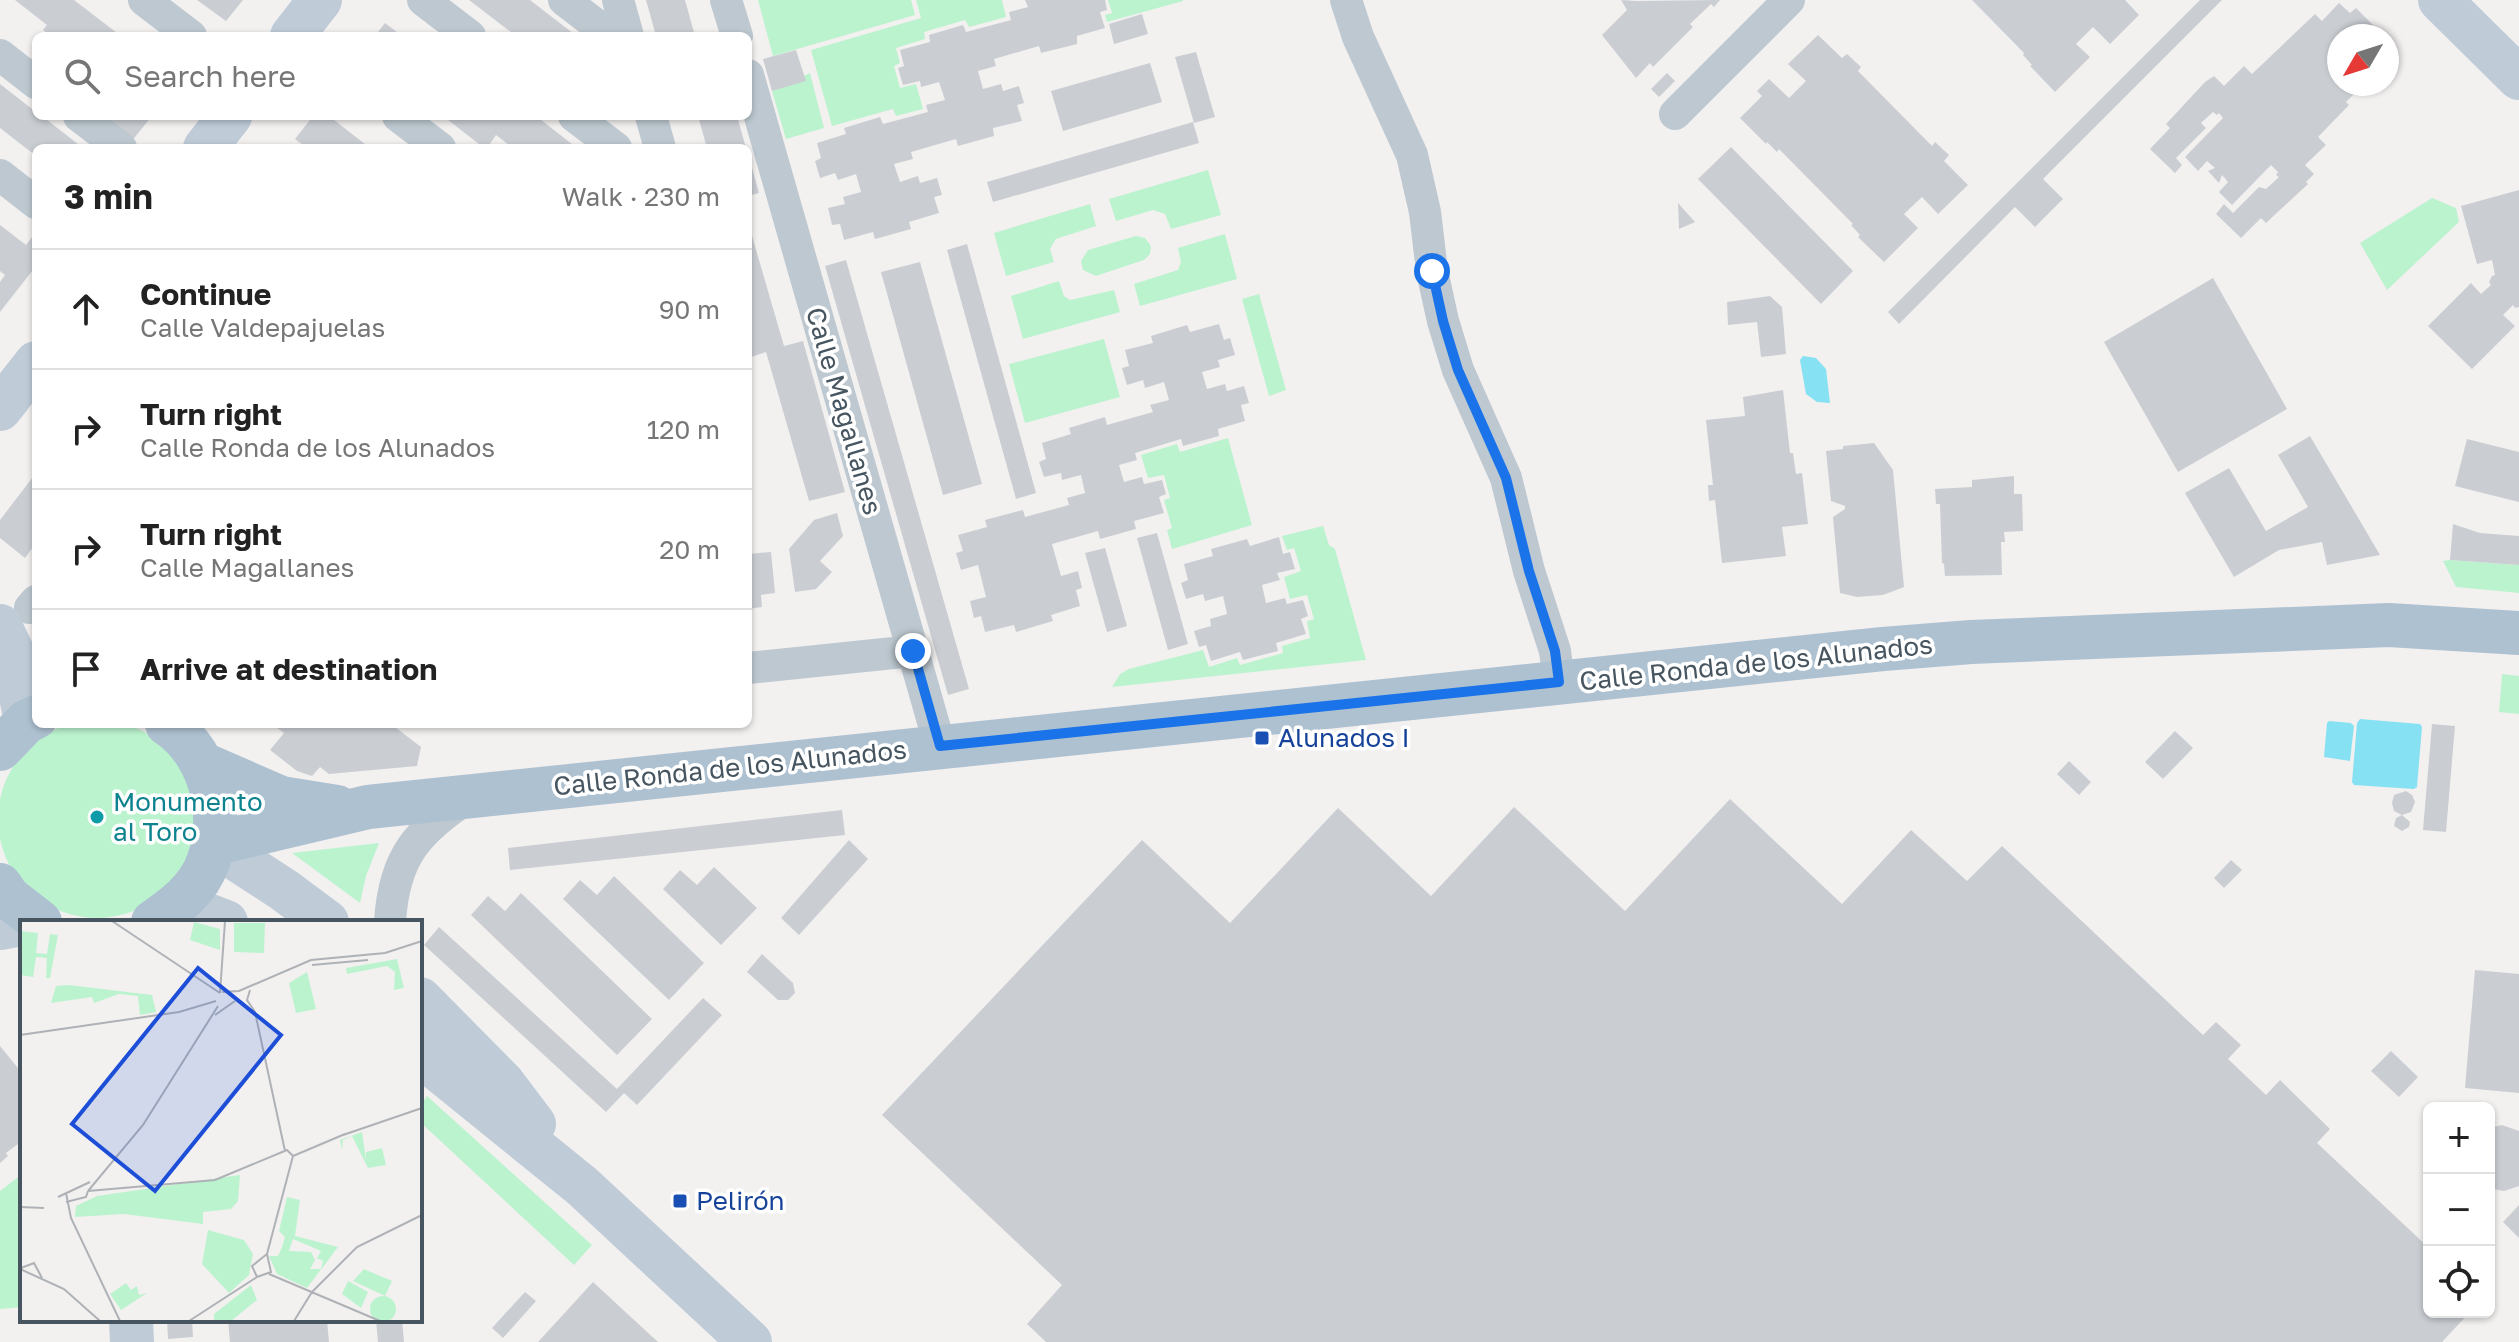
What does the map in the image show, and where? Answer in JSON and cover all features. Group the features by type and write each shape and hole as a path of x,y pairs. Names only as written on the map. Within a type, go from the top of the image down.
{"main road":[{"path":"295,32 320,0"},
{"path":"2440,0 2519,78"},
{"path":"208,144 227,120"},
{"path":"0,409 32,368"},
{"path":"15,728 12,651 20,614"},
{"name":"Calle Ronda de los Alunados","path":"213,844 351,809 1559,682 1971,642 2389,625 2519,633"},
{"path":"166,913 200,879 213,844 215,803 203,764 173,728"},
{"name":"Calle Ronda de los Alunados","path":"203,764 281,798 351,809"},
{"path":"213,844 324,920"},
{"path":"0,885 9,898 35,920"},
{"path":"166,913 213,920"},
{"path":"0,928 20,924"},
{"path":"422,1001 503,1083 582,1186"},
{"path":"422,1057 582,1186 750,1342"},
{"path":"131,1322 132,1342"}],"street":[{"path":"144,0 186,32"},
{"path":"423,0 465,32"},
{"path":"564,0 606,32"},
{"path":"618,0 627,32"},
{"path":"726,0 736,32"},
{"path":"1346,0 1358,37 1412,155 1443,321 1458,370 1506,478 1529,571 1555,651 1559,682"},
{"path":"1675,114 1789,0"},
{"path":"0,55 32,80"},
{"name":"Calle Magallanes","path":"752,89 940,746"},
{"path":"84,120 116,144"},
{"path":"403,120 435,144"},
{"path":"579,120 611,144"},
{"path":"652,120 659,144"},
{"path":"0,175 32,200"},
{"path":"752,668 913,651"},
{"path":"390,920 392,892 410,850 437,821 471,796"}],"green space":[{"path":"758,0 911,0 915,15 773,56"},
{"path":"916,0 1002,0 1006,17 969,27 965,20 924,32 925,39 896,48 900,63 894,66 900,88 916,84 923,109 896,116 893,109 832,126 811,50 921,18"},
{"path":"1108,0 1183,1 1107,22 1105,15 1112,13"},
{"path":"810,73 824,128 786,139 772,91"},
{"path":"1208,170 1221,215 1171,229 1165,214 1153,210 1116,221 1109,199"},
{"path":"2432,198 2456,208 2459,222 2387,290 2360,243"},
{"path":"1090,204 1096,226 1056,239 1050,249 1054,262 1006,276 994,233"},
{"path":"1225,234 1237,279 1140,306 1134,284 1178,270 1181,262 1178,248"},
{"path":"1136,236 1145,238 1151,246 1150,254 1144,260 1096,276 1083,270 1081,261 1088,250"},
{"path":"1059,281 1064,296 1070,300 1114,290 1120,312 1023,339 1011,296"},
{"path":"1259,294 1286,390 1269,396 1242,299"},
{"path":"1104,339 1120,397 1025,423 1009,364"},
{"path":"1228,438 1252,525 1172,549 1167,530 1172,528 1164,500 1170,498 1164,475 1148,478 1141,455 1177,444 1180,452"},
{"path":"1323,526 1329,545 1335,549 1366,660 1112,687 1120,674 1129,669 1203,650 1209,667 1237,658 1240,665 1283,653 1282,646 1310,638 1307,621 1314,619 1307,595 1290,599 1284,577 1301,571 1294,548 1287,550 1282,536"},
{"path":"2443,561 2519,565 2519,593 2456,587"},
{"path":"2502,674 2519,676 2519,714 2499,712"},
{"path":"57,728 137,728 167,749 179,764 189,781 194,800 194,838 189,857 179,874 152,901 135,911 116,916 78,916 59,911 42,901 15,874 5,857 0,838 -1,810 5,781 27,749"},
{"path":"379,843 366,876 360,903 292,853"},
{"path":"427,1096 592,1245 574,1265 422,1124 422,1103"},
{"path":"20,1176 20,1307 0,1309 0,1191"}],"water":[{"path":"1803,356 1816,358 1826,369 1830,403 1817,402 1806,394 1800,360"},
{"path":"2360,719 2420,724 2417,787 2354,785 2357,723"},
{"path":"2329,721 2354,726 2350,761 2324,757"}],"building":[{"path":"15,0 74,0 116,32 46,32 43,30 47,25"},
{"path":"197,0 243,0 226,21"},
{"path":"469,0 530,0 571,32 511,32"},
{"path":"646,0 685,0 694,32 655,32"},
{"path":"1025,0 1105,0 1107,10 1100,12 1105,28 1077,36 1077,44 1041,53 1039,46 994,59 996,66 978,71 983,89 1001,84 1003,91 1019,86 1024,103 1017,105 1022,121 993,128 994,136 958,146 956,139 911,152 913,159 894,164 900,182 918,176 920,183 937,178 942,195 934,197 939,213 909,222 911,229 875,239 873,232 844,240 840,224 832,225 828,208 845,204 843,197 861,192 856,174 838,180 835,173 820,178 815,161 821,158 817,143 846,134 844,128 880,117 883,124 928,112 926,105 945,100 939,82 921,87 920,81 903,85 898,68 904,66 900,50 930,42 929,35 963,25 966,32 1011,20 1009,12 1028,7"},
{"path":"1621,0 1720,0 1714,7 1711,4 1690,24 1693,27 1653,67 1650,63 1636,78 1602,35 1627,10"},
{"path":"1972,0 2125,0 2139,15 2110,44 2093,27 2076,44 2090,57 2055,92 2030,66 2024,53"},
{"path":"2200,0 2222,0 2043,179 2063,199 2035,227 2015,207 1899,324 1888,312"},
{"path":"2339,3 2350,13 2356,8 2372,24 2327,24 2327,96 2352,96 2346,102 2349,105 2318,137 2326,145 2305,165 2314,174 2306,182 2308,184 2266,223 2261,218 2241,238 2216,214 2224,204 2233,213 2259,187 2266,189 2279,177 2271,165 2232,205 2219,192 2228,182 2222,175 2219,183 2208,171 2215,168 2207,161 2198,171 2185,157 2223,118 2219,113 2213,112 2201,123 2206,128 2176,158 2182,165 2175,173 2150,149 2170,128 2166,124 2205,82 2214,76 2224,86 2244,66 2252,74 2315,14 2322,21"},
{"path":"1142,14 1148,34 1114,44 1109,24"},
{"path":"385,23 397,32 378,32"},
{"path":"1818,35 1842,58 1847,54 1861,67 1858,71 1932,146 1935,142 1949,155 1944,161 1968,185 1938,214 1922,197 1904,214 1918,228 1884,262 1858,237 1860,235 1853,224 1779,149 1777,152 1766,144 1740,118 1762,96 1757,91 1769,79 1789,98 1806,81 1788,64"},
{"path":"796,50 806,81 772,91 763,59"},
{"path":"1196,52 1215,117 1194,123 1175,57"},
{"path":"1150,63 1162,102 1063,131 1051,91"},
{"path":"1667,73 1675,81 1659,97 1651,89"},
{"path":"0,84 32,109 32,120 47,120 78,144 32,144 32,153 0,128"},
{"path":"107,120 149,120 131,142"},
{"path":"310,120 334,120 365,144 302,144 295,139"},
{"path":"448,120 541,120 572,144 508,144 496,135 490,144 479,144"},
{"path":"699,120 738,120 745,144 706,144"},
{"path":"1193,122 1199,143 993,202 987,182"},
{"path":"1731,147 1853,271 1821,304 1698,179"},
{"path":"752,168 759,193 752,195"},
{"path":"2519,190 2519,307 2513,305 2503,315 2515,326 2472,369 2428,326 2471,283 2481,294 2491,285 2489,282 2495,275 2492,260 2477,264 2461,206"},
{"path":"1678,203 1695,222 1679,229"},
{"path":"0,225 26,245 32,237 32,271 0,312 0,282 5,275 0,271"},
{"path":"752,236 784,346 803,341 845,492 809,501 766,352 752,357"},
{"path":"967,244 1036,493 1016,499 947,250"},
{"path":"846,260 969,689 948,695 825,266"},
{"path":"920,262 982,484 943,495 881,272"},
{"path":"2213,278 2287,409 2178,472 2104,342"},
{"path":"1770,296 1782,307 1786,354 1761,357 1757,322 1728,325 1727,302"},
{"path":"1219,324 1224,340 1230,338 1235,355 1218,360 1220,367 1202,372 1207,389 1225,384 1227,391 1244,386 1249,403 1241,405 1245,421 1218,429 1219,436 1183,446 1181,439 1135,453 1137,460 1119,465 1124,482 1142,477 1144,484 1162,480 1166,494 1159,497 1164,513 1134,521 1136,529 1100,539 1098,531 1052,544 1061,576 1078,571 1082,588 1076,590 1080,606 1051,615 1053,621 1016,632 1014,625 985,632 981,616 974,618 970,601 986,597 978,565 961,570 956,553 963,551 958,535 987,527 985,520 1023,510 1025,517 1069,505 1067,498 1085,493 1081,475 1062,480 1061,473 1044,477 1039,462 1046,459 1042,443 1071,434 1069,428 1105,417 1107,425 1153,412 1150,405 1169,400 1164,382 1145,388 1143,380 1127,385 1122,368 1129,366 1125,350 1153,343 1151,336 1187,325 1190,332"},
{"path":"1783,390 1790,453 1793,453 1796,474 1802,473 1808,524 1782,527 1786,556 1722,563 1715,500 1709,501 1708,485 1713,485 1706,420 1745,416 1743,397"},
{"path":"2310,436 2380,555 2327,565 2322,542 2279,550 2234,577 2185,493 2229,468 2266,531 2308,507 2278,455"},
{"path":"2467,439 2519,452 2519,502 2455,486"},
{"path":"1874,443 1893,470 1904,587 1883,595 1857,597 1840,593 1833,517 1845,506 1831,501 1826,451"},
{"path":"2014,476 2014,494 2022,494 2023,531 2004,532 2005,542 2001,542 2002,575 1945,576 1940,504 1936,504 1935,489 1972,487 1972,480"},
{"path":"32,478 32,548 25,558 0,538 0,520"},
{"path":"837,513 843,536 820,561 832,572 816,589 795,592 789,549 814,520"},
{"path":"2453,524 2480,533 2519,536 2519,565 2450,560"},
{"path":"1157,533 1188,644 1168,650 1137,538"},
{"path":"1279,537 1283,554 1290,552 1295,569 1277,573 1280,580 1262,585 1266,603 1285,598 1287,604 1303,600 1308,616 1301,619 1306,634 1276,643 1278,651 1243,660 1240,652 1211,661 1206,645 1199,647 1194,631 1211,626 1210,619 1227,614 1223,596 1205,601 1203,594 1186,599 1181,583 1188,580 1184,564 1213,556 1211,549 1247,539 1250,546"},
{"path":"1105,548 1127,626 1107,632 1085,553"},
{"path":"771,552 775,593 761,595 762,607 752,608 752,554"},
{"path":"2432,724 2455,726 2446,832 2423,830"},
{"path":"277,728 396,728 421,747 417,766 329,774 320,767 312,776 297,771 270,750 284,733"},
{"path":"2175,731 2193,748 2163,779 2145,762"},
{"path":"2069,761 2091,782 2079,795 2057,774"},
{"path":"2406,791 2415,802 2411,812 2402,815 2394,811 2392,803 2394,795"},
{"path":"1730,799 1842,904 1911,830 1967,881 2002,846 2203,1035 2216,1022 2241,1045 2228,1059 2266,1095 2280,1080 2330,1129 2317,1143 2423,1242 2423,1318 2464,1318 2442,1342 1046,1342 1027,1324 1062,1285 882,1115 1142,840 1230,923 1338,808 1431,896 1514,807 1625,911"},
{"path":"842,810 845,835 510,870 508,848"},
{"path":"2402,815 2410,822 2409,827 2402,831 2394,826 2396,818"},
{"path":"849,840 868,859 799,935 781,918"},
{"path":"2231,860 2242,870 2224,888 2214,878"},
{"path":"714,867 757,908 721,945 663,889 680,870 697,885"},
{"path":"614,876 704,963 669,1000 563,899 580,880 597,895"},
{"path":"521,893 652,1019 617,1055 471,915 488,896 505,911"},
{"path":"439,927 617,1089 703,998 722,1015 637,1105 624,1093 606,1112 424,945"},
{"path":"762,954 793,983 795,993 788,1000 778,1000 747,972"},
{"path":"2475,970 2519,974 2519,1093 2465,1088"},
{"path":"0,1046 20,1071 20,1142 6,1153 8,1156 0,1163"},
{"path":"2391,1051 2418,1077 2399,1097 2371,1071"},
{"path":"2502,1125 2519,1131 2519,1186 2504,1191 2495,1189 2495,1127"},
{"path":"2519,1205 2519,1238 2503,1222"},
{"path":"593,1282 658,1342 538,1342"},
{"path":"525,1292 536,1301 503,1338 492,1328"},
{"path":"167,1322 192,1322 193,1337 168,1339"},
{"path":"228,1322 327,1322 329,1342 230,1342"},
{"path":"376,1322 402,1322 404,1342 378,1342"}],"place":[{"name":"Alunados I","path":"1262,738"},
{"name":"Monumento al Toro","path":"97,817"},
{"name":"Pelirón","path":"680,1201"}],"route":[{"path":"913,651 940,746 1559,682 1555,651 1529,571 1506,478 1458,370 1432,271"}]}
